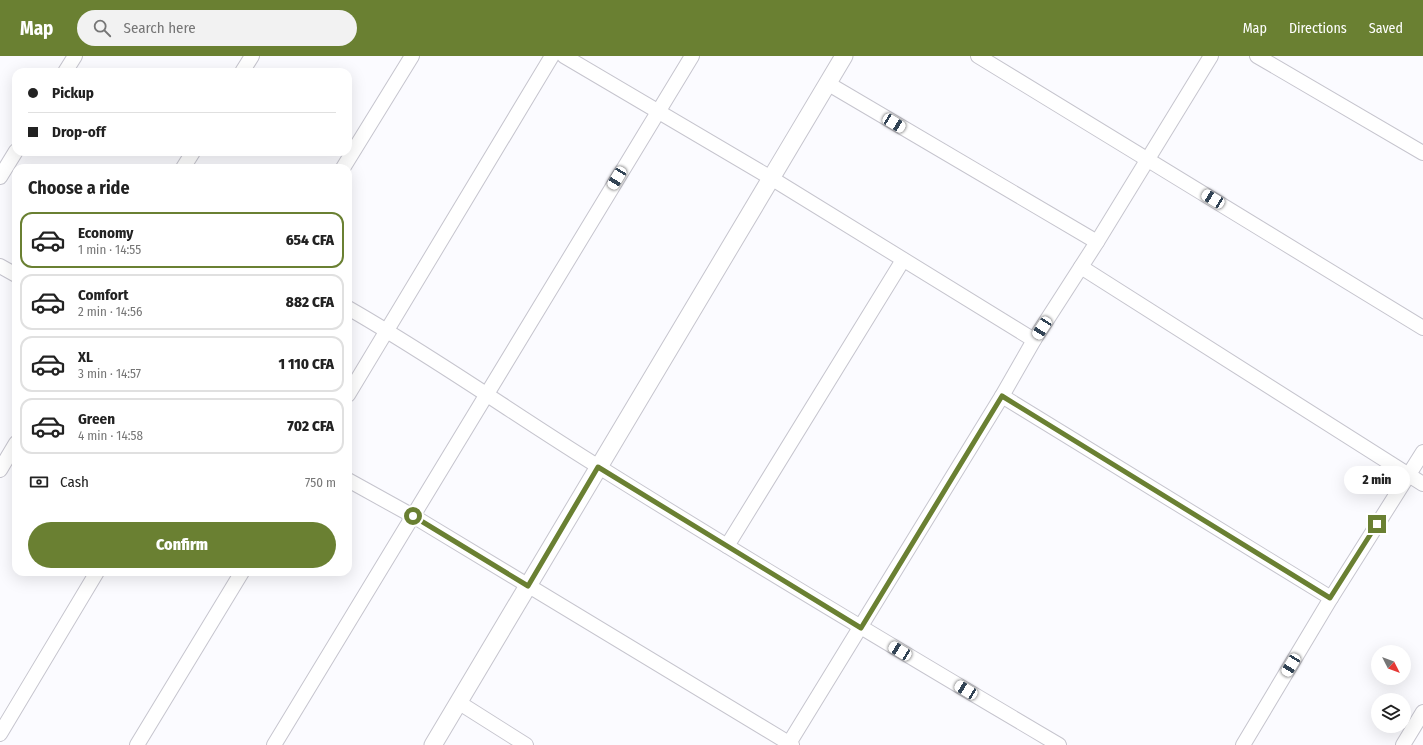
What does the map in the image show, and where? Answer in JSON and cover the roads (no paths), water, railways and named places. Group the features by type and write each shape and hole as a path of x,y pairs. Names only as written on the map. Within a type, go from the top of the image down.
{"street":[{"path":"68,68 75,56"},
{"path":"244,68 252,56"},
{"path":"352,153 412,56"},
{"path":"352,388 552,56"},
{"path":"564,56 771,178 1034,340"},
{"path":"274,745 692,56"},
{"path":"433,745 844,56"},
{"path":"978,56 1423,328"},
{"path":"352,482 413,516 790,745 1002,396 1034,340 1097,242 1210,56"},
{"path":"1256,56 1423,153"},
{"path":"827,83 1097,242"},
{"path":"0,177 13,156"},
{"path":"727,546 903,260"},
{"path":"0,266 12,273"},
{"path":"1081,266 1408,476 1423,484"},
{"path":"352,310 387,330 598,467 861,628 1058,745"},
{"path":"1002,396 1330,598"},
{"path":"0,470 12,450"},
{"path":"1243,745 1330,598 1423,452"},
{"path":"0,734 95,576"},
{"path":"137,745 240,576"},
{"path":"458,702 526,745"},
{"path":"1403,745 1423,712"}]}
